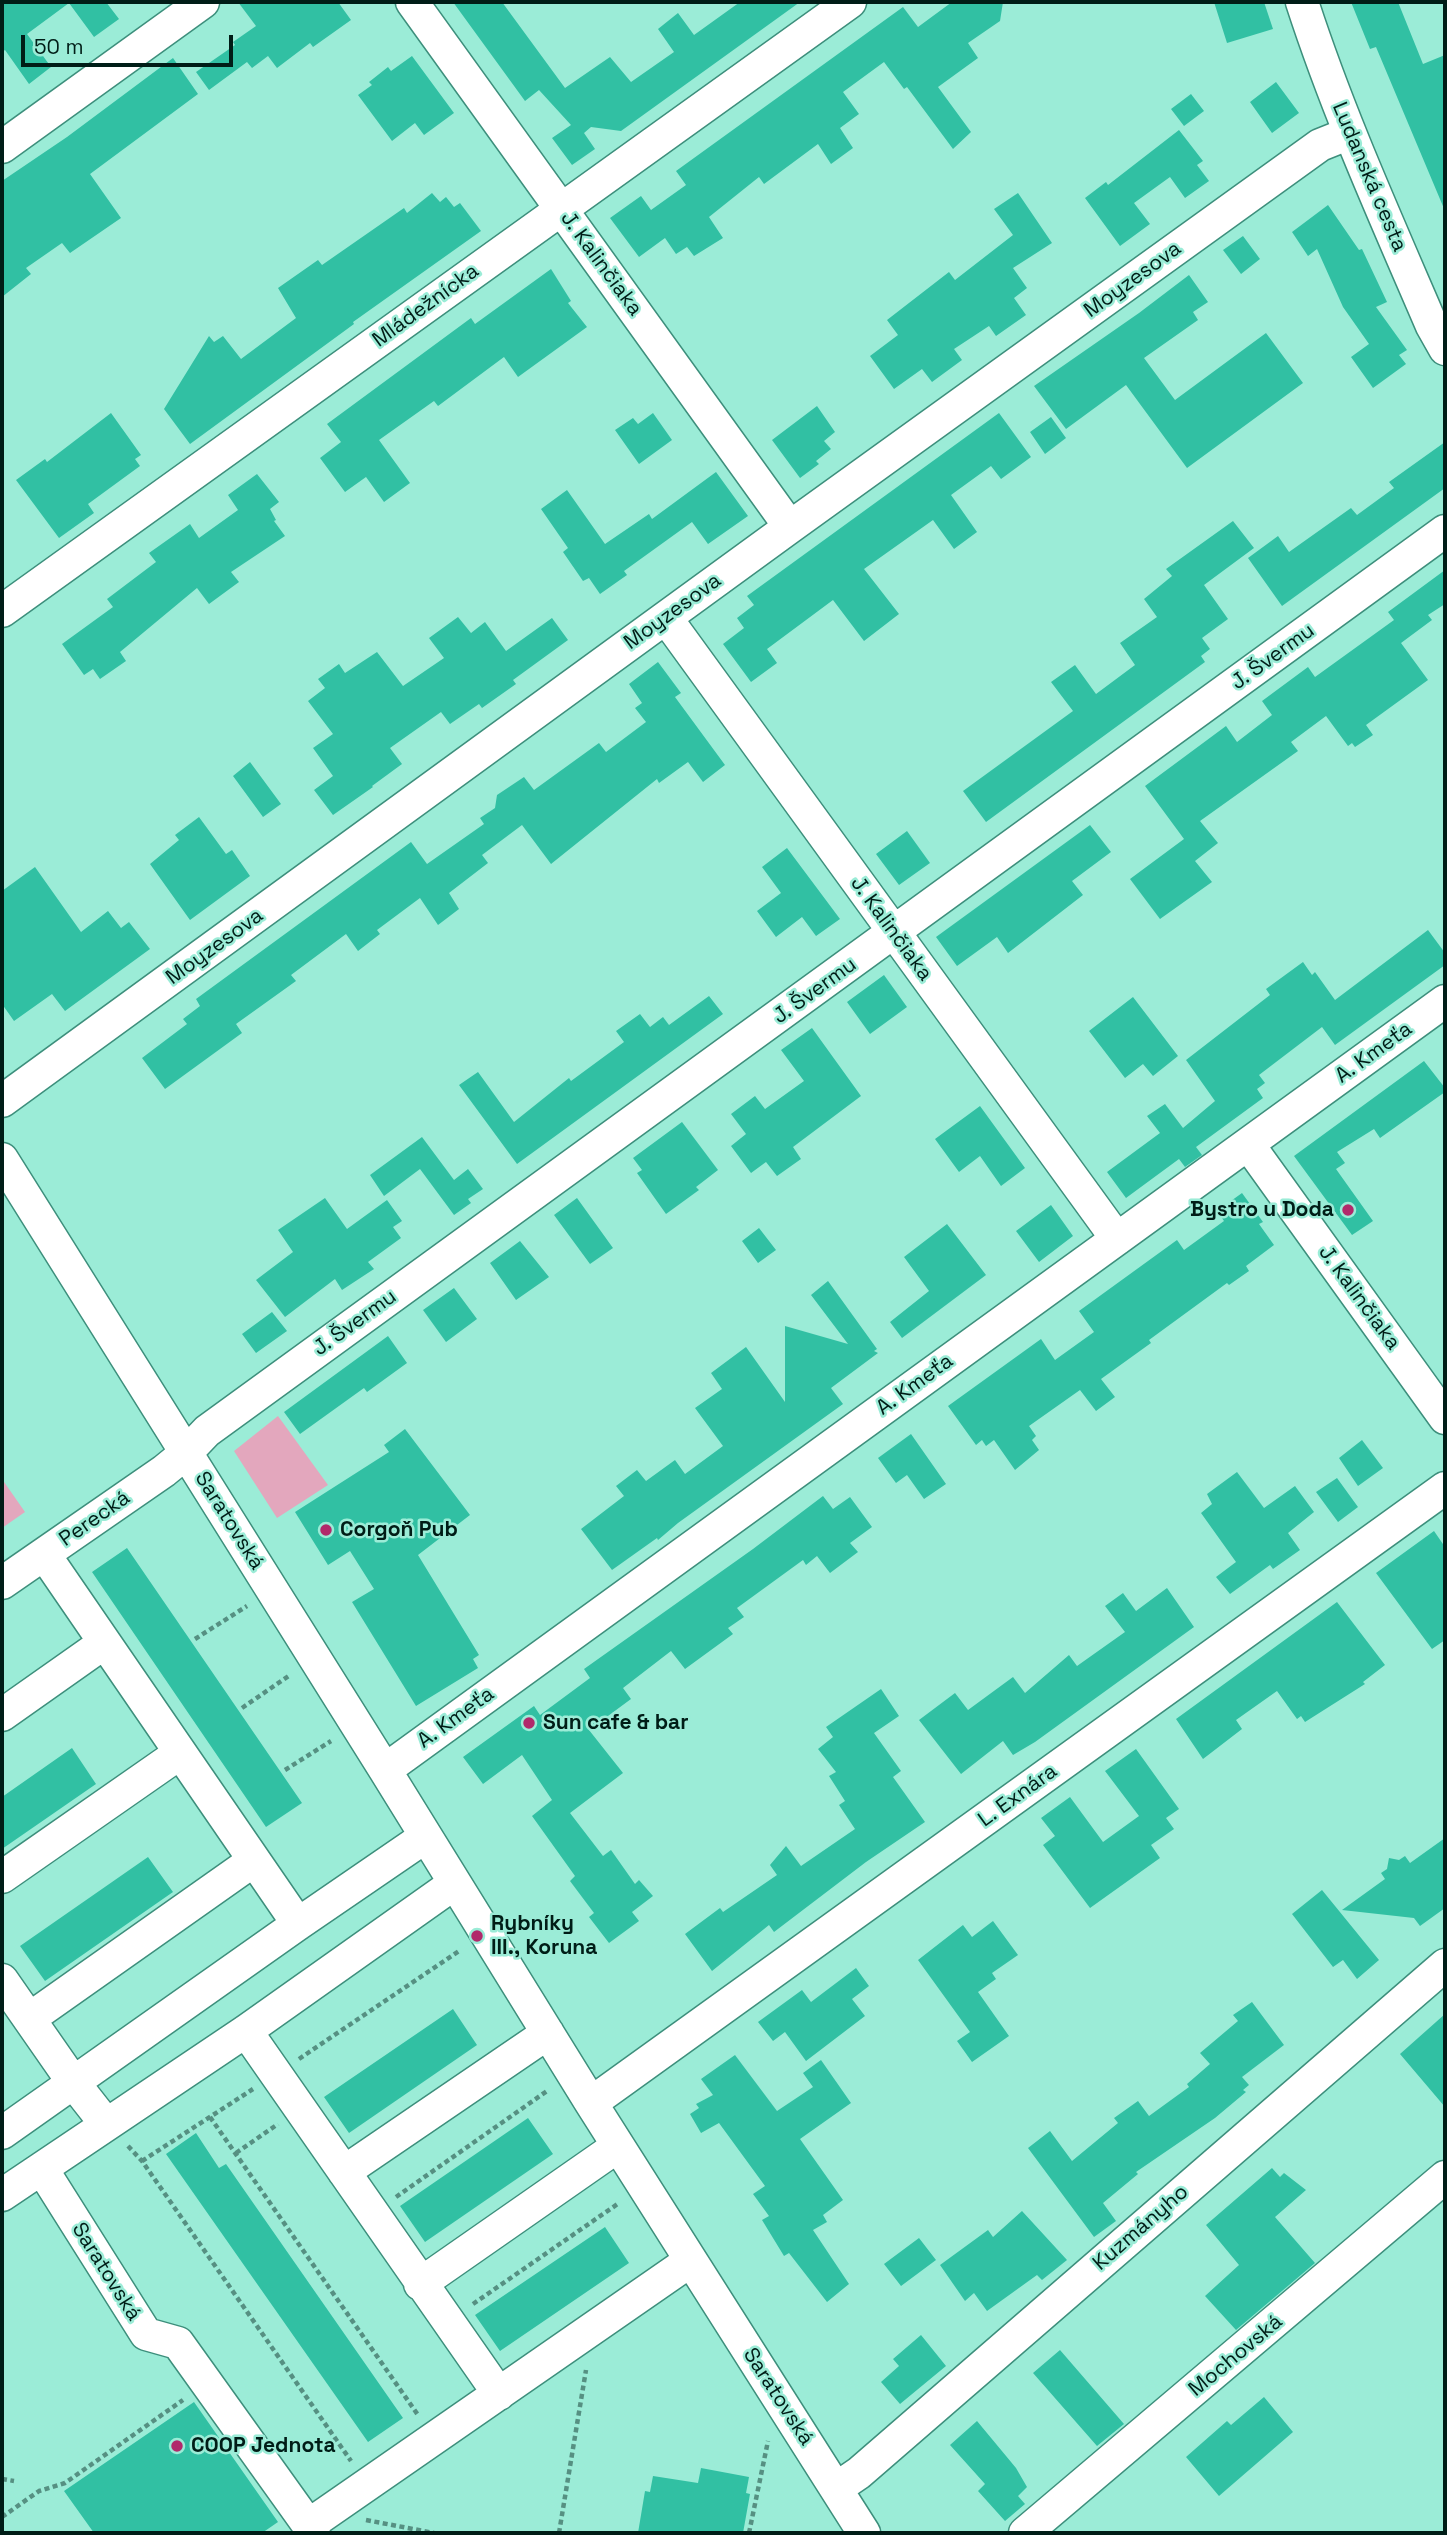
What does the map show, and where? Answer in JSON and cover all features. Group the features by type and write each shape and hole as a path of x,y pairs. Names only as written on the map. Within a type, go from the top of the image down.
{"street":[{"path":"2,147 203,2"},
{"name":"J. Kalinčiaka","path":"412,2 790,527"},
{"name":"Mládežnícka","path":"2,611 850,2"},
{"name":"Ludanská cesta","path":"1302,2 1350,133 1432,326 1445,349"},
{"name":"Moyzesova","path":"2,1101 1320,145 1350,133"},
{"name":"J. Švermu","path":"186,1453 207,1431 1445,531"},
{"name":"J. Kalinčiaka","path":"666,618 1117,1240"},
{"name":"A. Kmeťa","path":"385,1770 1445,1001"},
{"name":"J. Kalinčiaka","path":"1248,1144 1445,1418"},
{"name":"Saratovská","path":"2,1159 690,2261 864,2533"},
{"name":"Perecká","path":"2,1583 186,1453"},
{"name":"L. Exnára","path":"591,2103 1445,1488"},
{"path":"44,1554 298,1924"},
{"path":"2,1715 104,1643"},
{"path":"2,1877 180,1753"},
{"path":"2,2133 425,1837"},
{"path":"29,2019 253,1861"},
{"path":"2,2195 246,2031 455,1884"},
{"name":"Kuzmányho","path":"836,2488 859,2473 1445,1965"},
{"path":"2,1980 73,2082 106,2124"},
{"path":"246,2031 499,2394"},
{"path":"344,2172 548,2034"},
{"path":"420,2284 618,2146"},
{"name":"Saratovská","path":"42,2169 146,2334 178,2343 317,2524"},
{"name":"Mochovská","path":"1026,2533 1445,2177"},
{"path":"317,2524 434,2438 690,2261"}],"path":[{"path":"195,1639 247,1606"},
{"path":"242,1708 290,1675"},
{"path":"285,1770 331,1741"},
{"path":"373,2214 547,2091"},
{"path":"236,2153 300,2109"},
{"path":"210,2117 434,2438"},
{"path":"106,2124 142,2161 368,2485"},
{"path":"447,2322 619,2203"},
{"path":"559,2533 593,2328"},
{"path":"2,2517 39,2491 65,2483 193,2393"},
{"path":"749,2533 768,2441"},
{"path":"2,2479 14,2481"},
{"path":"317,2524 434,2533"}],"shaded area":[{"path":"278,1416 328,1485 277,1518 234,1451"},
{"path":"2,1479 25,1512 2,1528"}],"building":[{"path":"2,2 106,2 119,19 94,37 69,3 27,34 51,67 29,84 5,50 2,52"},
{"path":"238,2 338,2 351,20 313,47 310,43 277,68 268,56 252,68 247,62 209,90 196,72 235,45 233,42 256,26"},
{"path":"453,2 502,2 565,88 610,57 631,82 674,52 658,29 678,13 694,35 740,2 800,2 621,131 591,127 584,133 595,149 572,165 552,138 571,125 539,90 525,101"},
{"path":"952,2 1003,2 1000,21 968,43 978,58 938,87 971,132 953,149 907,87 904,89 884,62 843,92 859,114 840,128 853,148 831,164 818,144 764,184 759,177 709,217 723,238 694,256 687,247 676,254 665,238 639,257 610,218 641,196 651,210 686,185 676,171 903,7 918,27"},
{"path":"1214,2 1264,2 1273,29 1227,43"},
{"path":"1351,2 1398,2 1423,64 1445,55 1445,211 1376,47 1370,49"},
{"path":"412,56 454,113 424,135 415,123 392,141 358,95 372,85 369,82 388,67 391,71"},
{"path":"173,58 198,94 90,174 121,218 70,253 62,243 26,268 31,274 2,297 2,181 67,137"},
{"path":"1276,82 1299,113 1272,133 1250,102"},
{"path":"1191,94 1204,111 1184,126 1171,109"},
{"path":"1179,130 1203,161 1197,165 1209,181 1185,198 1170,177 1134,203 1150,224 1120,246 1085,198 1106,182 1108,185"},
{"path":"432,193 440,202 446,197 454,207 460,203 481,231 353,322 354,324 190,444 164,409 209,336 214,342 223,336 241,359 296,318 278,288 318,260 322,265 404,208 407,213"},
{"path":"1018,193 1052,243 1013,268 1027,288 1014,298 1026,315 996,336 989,326 954,349 962,360 932,382 922,369 894,389 870,356 898,335 887,320 949,272 955,280 1013,235 994,209"},
{"path":"1328,205 1359,250 1362,249 1387,302 1376,307 1407,350 1399,355 1406,364 1373,388 1351,357 1369,344 1343,307 1317,249 1308,256 1292,232"},
{"path":"1243,236 1260,259 1241,274 1223,250"},
{"path":"551,269 571,301 568,303 587,327 518,377 504,357 438,406 434,401 379,440 410,483 384,502 366,477 345,492 320,458 341,442 327,424 471,318 475,324"},
{"path":"1189,275 1208,302 1193,312 1198,320 1144,358 1175,400 1266,333 1303,383 1187,468 1126,385 1066,429 1034,386"},
{"path":"817,406 835,432 824,441 831,449 816,461 819,464 800,478 772,440"},
{"path":"111,413 141,455 135,459 140,466 88,504 94,513 59,538 16,480 45,459 47,462"},
{"path":"653,413 672,440 639,464 615,430 633,418 638,424"},
{"path":"999,413 1031,457 1001,479 991,466 951,495 977,532 954,549 933,520 864,569 899,614 864,641 833,600 767,649 777,663 751,682 723,644 744,628 737,618 754,605 747,596"},
{"path":"1051,417 1066,438 1045,454 1030,432"},
{"path":"1445,442 1445,488 1282,606 1248,558 1278,536 1289,552 1351,508 1357,515 1394,488 1389,482"},
{"path":"716,472 748,516 708,544 692,522 624,571 627,575 600,594 589,578 583,581 563,552 568,548 541,509 567,490 605,544 649,514 652,519"},
{"path":"257,474 279,502 270,509 276,520 274,521 285,536 231,572 239,582 209,604 197,588 120,652 126,661 100,679 93,669 84,675 62,644 113,607 107,599 156,562 149,553 190,524 199,538 238,510 228,495"},
{"path":"1233,521 1254,548 1204,585 1228,619 1202,638 1210,649 1201,656 1205,662 986,822 963,791 1073,711 1051,682 1075,665 1096,694 1135,665 1120,643 1157,617 1144,599 1172,576 1166,569"},
{"path":"1445,570 1445,604 1428,615 1432,620 1401,643 1428,680 1366,725 1373,735 1355,747 1352,743 1348,746 1326,716 1291,742 1298,751 1200,821 1218,843 1195,861 1212,882 1160,919 1130,879 1184,839 1145,786 1226,726 1237,742 1272,715 1262,701 1308,667 1315,677 1394,620 1388,612"},
{"path":"458,617 471,633 485,622 506,651 552,618 568,640 513,680 516,684 482,708 479,704 450,724 441,712 390,748 402,764 333,815 314,790 333,776 313,748 333,734 308,701 325,688 318,679 339,664 345,673 377,652 403,686 444,658 429,638"},
{"path":"658,662 681,693 675,697 725,765 703,782 688,762 659,783 657,779 551,864 522,825 482,855 488,863 449,893 459,909 438,925 420,898 377,930 380,934 358,951 346,934 291,975 296,981 236,1024 242,1033 165,1089 142,1058 187,1024 183,1019 200,1006 196,999 411,842 427,864 484,824 480,818 495,808 497,795 524,777 534,790 599,743 606,752 646,722 635,708 642,703 629,684"},
{"path":"250,762 281,804 263,817 233,776"},
{"path":"199,817 226,854 232,850 250,876 190,920 150,864 179,840 175,835"},
{"path":"1090,825 1111,852 1072,881 1083,895 1008,953 997,937 957,966 936,937"},
{"path":"907,831 930,863 899,885 876,854"},
{"path":"787,848 840,919 816,936 802,917 776,937 757,911 781,893 762,867"},
{"path":"35,867 81,932 108,911 121,928 129,922 150,949 65,1011 52,994 14,1021 2,1004 2,891"},
{"path":"1428,930 1445,953 1445,965 1335,1045 1322,1027 1259,1075 1265,1083 1257,1089 1263,1098 1196,1147 1202,1155 1185,1167 1179,1159 1126,1198 1107,1172 1160,1133 1147,1116 1165,1104 1183,1128 1215,1101 1186,1060 1270,995 1266,989 1303,962 1312,975 1315,972 1335,1000"},
{"path":"884,975 907,1007 870,1034 847,1002"},
{"path":"709,996 723,1014 517,1164 459,1085 478,1072 514,1122 569,1078 571,1081 624,1042 616,1031 640,1014 650,1027 663,1017 669,1025"},
{"path":"1133,997 1178,1056 1153,1076 1143,1064 1125,1078 1089,1031"},
{"path":"812,1028 861,1096 793,1147 801,1159 777,1176 766,1162 751,1173 731,1146 746,1134 731,1114 755,1096 765,1109 804,1081 781,1050"},
{"path":"1424,1061 1445,1088 1445,1092 1380,1138 1374,1129 1337,1152 1345,1163 1336,1169 1373,1221 1352,1235 1294,1156"},
{"path":"980,1106 1025,1168 1001,1186 980,1156 959,1172 935,1139"},
{"path":"682,1122 718,1170 696,1187 699,1190 666,1214 637,1173 642,1170 633,1158"},
{"path":"422,1137 454,1180 468,1169 483,1189 468,1199 471,1203 454,1215 420,1169 384,1196 370,1175"},
{"path":"1242,1193 1263,1222 1259,1224 1274,1245 1246,1266 1249,1271 1229,1285 1227,1283 1101,1379 1115,1397 1096,1411 1080,1390 1029,1426 1036,1436 1032,1440 1039,1450 1015,1470 994,1440 986,1446 982,1440 976,1445 948,1406 1041,1339 1055,1360 1094,1332 1079,1311 1177,1240 1184,1250 1224,1221 1217,1211"},
{"path":"325,1198 347,1229 387,1200 402,1221 393,1227 401,1238 368,1262 374,1269 342,1290 335,1279 285,1317 256,1280 293,1252 278,1230"},
{"path":"577,1198 613,1248 590,1264 554,1215"},
{"path":"1051,1205 1073,1236 1039,1262 1016,1231"},
{"path":"947,1224 986,1275 902,1338 890,1322 929,1291 904,1257"},
{"path":"759,1228 776,1250 758,1263 742,1241"},
{"path":"520,1241 549,1277 516,1300 490,1263"},
{"path":"828,1281 877,1349 874,1351 878,1353 831,1388 843,1404 658,1540 657,1538 612,1570 581,1529 624,1496 616,1486 637,1470 646,1481 675,1460 685,1474 723,1446 695,1408 722,1389 711,1373 746,1347 785,1402 785,1326 848,1344 811,1295"},
{"path":"454,1288 477,1319 446,1342 423,1310"},
{"path":"272,1312 287,1331 256,1353 242,1334"},
{"path":"388,1336 407,1363 367,1392 364,1388 300,1434 284,1412"},
{"path":"405,1429 470,1515 418,1555 479,1655 473,1659 478,1668 416,1706 352,1602 374,1589 350,1551 328,1565 295,1512 389,1452 384,1445"},
{"path":"911,1434 946,1484 924,1499 907,1475 896,1483 878,1458"},
{"path":"1362,1440 1383,1468 1358,1486 1339,1458"},
{"path":"1237,1472 1264,1508 1295,1486 1314,1512 1288,1533 1300,1550 1273,1569 1270,1565 1230,1594 1216,1577 1236,1562 1201,1513 1212,1504 1207,1494"},
{"path":"1337,1478 1358,1507 1338,1522 1316,1492"},
{"path":"823,1496 833,1509 850,1497 872,1527 850,1543 858,1552 830,1573 817,1556 806,1565 803,1560 737,1608 744,1617 728,1628 733,1634 685,1669 671,1651 623,1688 631,1699 589,1730 623,1773 570,1813 603,1856 611,1850 635,1884 639,1880 653,1896 632,1912 639,1921 609,1943 589,1917 594,1913 570,1881 575,1876 532,1816 552,1800 522,1755 483,1784 463,1757 534,1706 540,1715 590,1678 584,1669"},
{"path":"1434,1531 1445,1547 1445,1640 1432,1649 1376,1573"},
{"path":"127,1548 302,1803 266,1827 92,1572"},
{"path":"1167,1588 1194,1627 1013,1755 1003,1741 961,1774 919,1720 955,1693 968,1710 1013,1677 1025,1693 1069,1655 1077,1666 1125,1632 1105,1606 1123,1593 1136,1611"},
{"path":"1337,1602 1385,1665 1363,1682 1365,1684 1305,1722 1301,1716 1297,1719 1277,1691 1236,1720 1242,1729 1203,1759 1176,1719"},
{"path":"881,1689 899,1716 874,1733 901,1771 893,1777 925,1822 866,1862 774,1932 769,1925 712,1971 685,1934 720,1908 723,1912 777,1875 770,1865 786,1846 801,1866 855,1829 839,1805 845,1801 829,1776 836,1772 818,1749 833,1737 826,1727"},
{"path":"72,1748 96,1784 2,1849 2,1797"},
{"path":"1136,1749 1179,1809 1166,1818 1174,1829 1151,1845 1160,1858 1090,1908 1043,1845 1055,1836 1041,1818 1070,1797 1103,1842 1139,1816 1105,1771"},
{"path":"1445,1838 1445,1908 1420,1926 1414,1918 1342,1910 1385,1879 1381,1873 1387,1869 1389,1858 1399,1860 1405,1856 1410,1863"},
{"path":"148,1857 173,1892 45,1981 20,1946"},
{"path":"1322,1890 1379,1960 1357,1979 1343,1960 1333,1967 1292,1914"},
{"path":"993,1921 1018,1955 992,1973 996,1979 978,1992 1009,2036 972,2062 957,2041 970,2032 918,1960 963,1925 972,1937"},
{"path":"856,1968 869,1986 852,1999 865,2016 806,2061 785,2032 773,2041 758,2022 802,1990 811,2002"},
{"path":"1252,2002 1284,2045 1242,2077 1249,2085 1243,2090 1246,2092 1215,2118 1136,2172 1138,2174 1103,2203 1116,2221 1094,2237 1028,2148 1050,2131 1072,2161 1118,2123 1114,2118 1138,2101 1149,2116 1189,2087 1187,2084 1210,2064 1200,2053 1238,2021 1233,2015"},
{"path":"453,2009 477,2045 349,2133 324,2097"},
{"path":"1445,2014 1445,2107 1400,2054"},
{"path":"735,2055 777,2111 813,2087 803,2073 821,2060 851,2103 800,2139 843,2200 823,2215 827,2222 813,2230 849,2284 827,2302 789,2253 784,2256 762,2220 769,2216 753,2194 765,2186 719,2123 701,2133 690,2114 699,2108 696,2104 713,2095 701,2079"},
{"path":"528,2118 553,2154 425,2242 400,2206"},
{"path":"196,2133 219,2168 226,2164 403,2418 368,2442 166,2154"},
{"path":"1272,2168 1280,2177 1284,2173 1306,2190 1275,2217 1315,2263 1236,2330 1205,2296 1239,2265 1206,2225"},
{"path":"1022,2211 1067,2260 1042,2280 1037,2275 987,2311 974,2293 965,2301 940,2265 988,2230 993,2237"},
{"path":"605,2227 629,2263 500,2351 475,2315"},
{"path":"919,2238 936,2260 901,2286 884,2264"},
{"path":"921,2335 946,2366 900,2404 881,2382 899,2366 893,2359"},
{"path":"1060,2350 1124,2424 1097,2446 1033,2373"},
{"path":"1264,2397 1293,2432 1219,2496 1186,2457 1227,2421 1231,2425"},
{"name":"COOP Jednota","path":"194,2402 278,2522 262,2533 94,2533 64,2491"},
{"path":"977,2421 1016,2468 1027,2487 1018,2496 1025,2504 1005,2521 978,2491 985,2484 950,2445"},
{"path":"701,2468 749,2477 746,2493 750,2494 743,2533 638,2533 645,2491 650,2492 653,2476 698,2483"}],"place":[{"name":"Bystro u Doda","path":"1348,1210"},
{"name":"Corgoň Pub","path":"326,1530"},
{"name":"Sun cafe & bar","path":"529,1723"},
{"name":"Rybníky III., Koruna","path":"477,1936"},
{"name":"COOP Jednota","path":"177,2446"}]}
